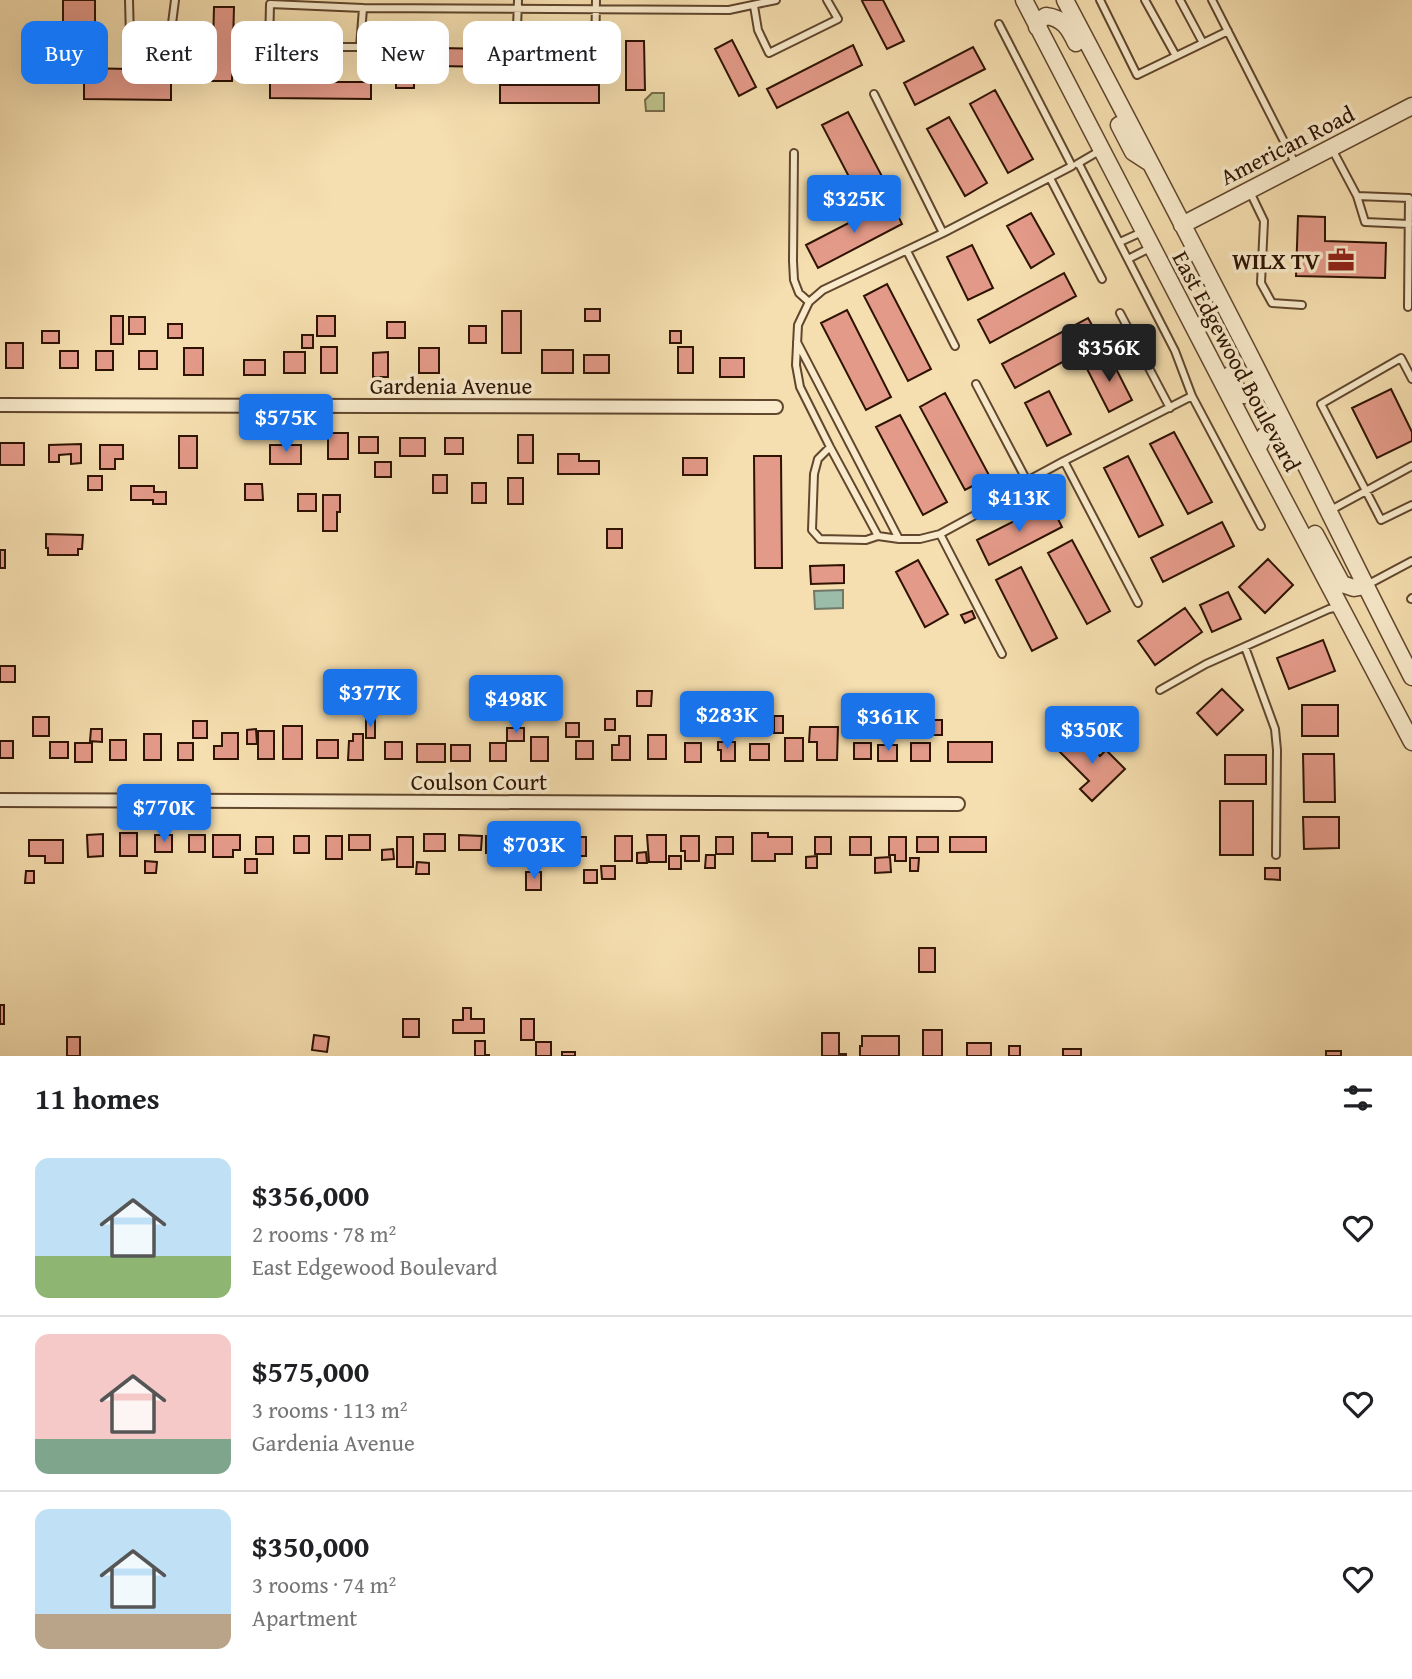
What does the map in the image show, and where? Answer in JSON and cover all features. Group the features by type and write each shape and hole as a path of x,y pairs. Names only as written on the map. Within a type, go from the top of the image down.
{"street":[{"name":"East Edgewood Boulevard","path":"1024,0 1412,742"},
{"name":"East Edgewood Boulevard","path":"1065,0 1329,511"},
{"path":"1037,27 1040,20 1046,16 1060,19 1068,28 1133,152 1152,164"},
{"name":"American Road","path":"1182,225 1412,106"},
{"path":"1163,268 1182,282 1242,395 1259,392 1264,383"},
{"name":"Gardenia Avenue","path":"0,405 776,407"},
{"path":"1257,449 1265,435 1273,433 1284,441 1311,494 1329,511 1412,677"},
{"path":"1292,515 1311,527 1342,584 1354,588 1365,586"},
{"name":"Coulson Court","path":"0,800 958,804"}],"lane":[{"path":"129,0 130,38 170,39 176,0"},
{"path":"518,0 516,56 595,57 596,0"},
{"path":"363,8 360,47 269,47 270,4 363,8 729,10 776,0"},
{"path":"754,6 758,30 769,53 838,19 827,0"},
{"path":"1100,0 1137,75 1228,31"},
{"path":"1145,0 1176,56"},
{"path":"1180,0 1203,43"},
{"path":"1212,0 1296,165"},
{"path":"999,24 1120,242 1175,351 1192,396 1261,526"},
{"path":"874,94 943,233"},
{"path":"1331,148 1357,195 1365,222 1409,224"},
{"path":"878,536 800,387 796,341 798,325 809,302 823,290 943,233 1101,149"},
{"path":"794,153 794,280 799,293 809,302"},
{"path":"1049,178 1102,279"},
{"path":"1249,190 1264,221 1261,283 1272,303 1302,305"},
{"path":"1357,195 1409,198 1408,307"},
{"path":"1120,242 1144,231"},
{"path":"1128,259 1152,247"},
{"path":"907,251 955,346"},
{"path":"1120,313 1170,408"},
{"path":"796,341 899,539"},
{"path":"1412,379 1401,358 1321,404 1381,520 1412,505"},
{"path":"976,384 1027,481"},
{"path":"830,447 818,459 814,474 812,530 821,539 866,540 878,536 920,539 940,534 1027,481 1192,396"},
{"path":"1064,461 1138,603"},
{"path":"1329,511 1412,466"},
{"path":"940,534 1002,654"},
{"path":"1365,586 1412,561"},
{"path":"1160,690 1206,664 1341,606"},
{"path":"1245,647 1275,729 1278,750 1276,855"}],"green space":[{"path":"652,93 664,93 664,111 646,111 645,100"}],"shaded area":[{"path":"843,590 843,608 815,609 814,591"}],"building":[{"path":"63,0 95,0 95,21 63,21"},
{"path":"883,0 904,41 887,49 862,1"},
{"path":"214,7 234,7 234,21 231,21 231,81 217,81 217,21 214,21"},
{"path":"732,40 756,87 739,96 715,49"},
{"path":"626,41 644,41 645,90 626,90"},
{"path":"853,45 862,65 777,108 767,89"},
{"path":"973,47 985,69 915,105 904,83"},
{"path":"449,48 463,48 463,66 449,66"},
{"path":"108,69 122,69 122,84 171,84 171,100 84,99 84,84 108,84"},
{"path":"270,84 371,84 371,99 270,98"},
{"path":"396,84 414,84 414,88 396,88"},
{"path":"500,85 599,85 599,103 500,103"},
{"path":"995,90 1033,159 1008,173 970,104"},
{"path":"848,112 885,182 859,196 822,125"},
{"path":"949,117 987,183 965,196 927,129"},
{"path":"891,201 902,224 818,268 806,245"},
{"path":"1031,213 1054,254 1031,268 1007,226"},
{"name":"WILX TV","path":"1298,216 1325,217 1325,241 1386,243 1385,278 1296,276"},
{"path":"972,245 993,288 968,300 947,257"},
{"path":"1064,273 1076,296 990,343 978,320"},
{"path":"887,284 931,369 908,381 864,296"},
{"path":"585,309 600,309 600,321 585,321"},
{"path":"847,310 891,397 866,410 821,323"},
{"path":"502,311 521,311 521,353 502,353"},
{"path":"111,316 123,316 123,344 111,344"},
{"path":"317,316 335,316 335,336 317,336"},
{"path":"129,317 145,317 145,334 129,334"},
{"path":"1088,318 1101,341 1015,388 1002,364"},
{"path":"387,322 405,322 405,338 387,338"},
{"path":"168,324 182,324 182,338 168,338"},
{"path":"469,326 486,326 486,343 469,343"},
{"path":"42,331 59,331 59,343 42,343"},
{"path":"670,331 681,331 681,343 670,343"},
{"path":"302,335 313,335 313,348 302,348"},
{"path":"6,343 23,343 23,368 6,368"},
{"path":"321,347 337,347 337,373 321,373"},
{"path":"678,347 693,347 693,373 678,373"},
{"path":"184,348 203,348 203,375 184,375"},
{"path":"419,348 439,348 439,373 419,373"},
{"path":"542,350 573,350 573,373 542,373"},
{"path":"60,351 78,351 78,368 60,368"},
{"path":"96,351 113,351 113,370 96,370"},
{"path":"139,351 157,351 157,369 139,369"},
{"path":"284,352 305,352 305,373 284,373"},
{"path":"388,352 388,377 373,377 373,353"},
{"path":"584,355 609,355 609,373 584,373"},
{"path":"1109,355 1132,400 1109,412 1086,367"},
{"path":"720,358 744,358 744,377 720,377"},
{"path":"244,360 265,360 265,375 244,375"},
{"path":"1391,389 1412,432 1412,441 1377,458 1352,408"},
{"path":"1049,391 1071,434 1047,446 1025,403"},
{"path":"945,393 990,477 965,490 920,407"},
{"path":"900,415 947,502 923,515 876,427"},
{"path":"1174,432 1212,502 1188,514 1150,444"},
{"path":"328,433 348,433 348,459 328,459"},
{"path":"518,435 533,435 533,463 518,463"},
{"path":"179,436 197,436 197,468 179,468"},
{"path":"359,437 378,437 378,453 359,453"},
{"path":"400,438 425,438 425,456 400,456"},
{"path":"445,438 463,438 463,454 445,454"},
{"path":"0,443 24,443 24,465 0,465"},
{"path":"81,444 81,463 71,464 71,454 59,455 59,462 49,462 49,445"},
{"path":"100,445 123,445 123,459 115,459 115,469 100,469"},
{"path":"270,445 301,445 301,464 270,464"},
{"path":"558,454 579,454 579,461 599,461 599,474 558,474"},
{"path":"754,456 781,456 782,568 755,568"},
{"path":"1128,456 1163,525 1139,537 1104,468"},
{"path":"683,458 707,458 707,475 683,475"},
{"path":"375,462 391,462 391,477 375,477"},
{"path":"433,475 447,475 447,493 433,493"},
{"path":"88,476 102,476 102,490 88,490"},
{"path":"508,478 523,478 523,504 508,504"},
{"path":"472,483 486,483 486,503 472,503"},
{"path":"245,484 262,484 263,500 245,500"},
{"path":"131,486 154,486 154,492 166,492 166,504 153,504 153,500 131,500"},
{"path":"298,494 316,494 316,511 298,511"},
{"path":"323,495 340,495 337,531 323,531"},
{"path":"1050,503 1062,527 989,565 977,540"},
{"path":"1222,522 1234,546 1163,582 1151,558"},
{"path":"607,529 622,529 622,548 607,548"},
{"path":"46,534 83,535 82,549 78,549 78,555 48,555"},
{"path":"1072,540 1110,611 1087,624 1048,553"},
{"path":"0,550 5,550 5,568 0,568"},
{"path":"1268,559 1293,585 1265,613 1239,587"},
{"path":"918,560 948,614 925,627 896,572"},
{"path":"844,565 844,583 811,584 810,566"},
{"path":"1021,567 1057,638 1032,651 996,580"},
{"path":"1228,592 1241,619 1212,632 1200,605"},
{"path":"1185,608 1202,632 1155,665 1138,641"},
{"path":"972,611 975,618 965,623 961,615"},
{"path":"1323,640 1335,671 1289,689 1277,658"},
{"path":"0,666 15,666 15,682 0,682"},
{"path":"1222,689 1243,710 1217,735 1197,713"},
{"path":"637,691 652,691 651,706 637,706"},
{"path":"1302,705 1338,705 1338,736 1302,736"},
{"path":"774,716 783,716 783,733 774,733"},
{"path":"33,717 49,717 49,736 33,736"},
{"path":"605,719 615,719 615,730 605,730"},
{"path":"366,720 375,720 375,738 366,738"},
{"path":"926,720 942,720 942,735 926,735"},
{"path":"193,721 207,721 207,738 193,738"},
{"path":"566,723 579,723 579,737 566,737"},
{"path":"283,726 302,726 302,759 283,759"},
{"path":"810,727 838,727 837,760 817,760 817,742 809,742"},
{"path":"507,728 524,728 524,741 507,741"},
{"path":"91,729 102,729 102,742 90,741"},
{"path":"256,729 257,744 247,744 247,730"},
{"path":"258,731 274,731 274,759 258,759"},
{"path":"222,733 238,733 238,759 214,759 214,746 222,746"},
{"path":"1077,733 1100,756 1106,750 1125,769 1092,801 1080,789 1089,781 1059,751"},
{"path":"144,734 161,734 161,760 144,760"},
{"path":"353,734 363,734 363,760 348,760 349,741 353,741"},
{"path":"648,735 666,735 666,759 648,759"},
{"path":"619,736 630,736 630,760 612,760 612,745 619,745"},
{"path":"531,737 548,737 548,761 531,761"},
{"path":"785,738 803,738 803,761 785,761"},
{"path":"110,740 126,740 126,760 110,760"},
{"path":"317,740 338,740 338,758 317,758"},
{"path":"0,741 13,741 13,758 0,758"},
{"path":"576,741 593,741 593,759 576,759"},
{"path":"50,742 68,742 68,758 50,758"},
{"path":"385,742 402,742 402,759 385,759"},
{"path":"718,742 735,742 735,761 721,761"},
{"path":"948,742 992,742 992,762 948,762"},
{"path":"75,743 92,743 92,762 75,762"},
{"path":"178,743 193,743 193,760 178,760"},
{"path":"490,743 506,743 506,761 490,761"},
{"path":"685,743 701,743 701,762 685,762"},
{"path":"854,743 871,743 871,759 854,759"},
{"path":"911,743 930,743 930,761 911,761"},
{"path":"417,744 445,744 445,762 417,762"},
{"path":"750,744 769,744 769,760 750,760"},
{"path":"451,745 470,745 470,761 451,761"},
{"path":"878,745 897,745 897,761 878,761"},
{"path":"1303,754 1334,754 1335,802 1304,802"},
{"path":"1225,755 1266,755 1266,784 1225,784"},
{"path":"1220,801 1253,801 1253,855 1220,855"},
{"path":"1303,817 1339,817 1339,848 1304,849"},
{"path":"120,833 137,833 137,856 120,856"},
{"path":"752,833 768,833 768,837 792,837 792,854 775,854 775,861 752,861"},
{"path":"103,834 103,856 88,857 87,835"},
{"path":"424,834 445,834 445,851 424,851"},
{"path":"155,835 172,835 172,852 155,852"},
{"path":"189,835 205,835 205,852 189,852"},
{"path":"213,835 240,835 240,850 233,850 233,857 213,857"},
{"path":"349,835 370,835 370,850 349,850"},
{"path":"459,835 482,836 481,850 459,850"},
{"path":"537,835 554,835 554,860 537,860"},
{"path":"647,835 666,835 666,862 649,862"},
{"path":"294,836 309,836 309,853 294,853"},
{"path":"326,836 342,836 342,859 326,859"},
{"path":"486,836 502,836 502,853 486,853"},
{"path":"615,836 632,836 632,861 615,861"},
{"path":"681,836 699,836 699,861 685,861 685,851 681,851"},
{"path":"256,837 273,837 273,854 256,854"},
{"path":"397,837 413,837 413,867 397,867"},
{"path":"569,837 586,837 586,856 569,856"},
{"path":"716,837 733,837 733,854 716,854"},
{"path":"815,837 831,837 831,854 815,854"},
{"path":"850,837 871,837 871,855 850,855"},
{"path":"889,837 906,837 906,861 895,861 895,855 889,855"},
{"path":"917,837 938,837 938,852 917,852"},
{"path":"950,837 986,837 986,852 950,852"},
{"path":"29,840 63,840 63,863 45,863 45,856 29,856"},
{"path":"510,843 520,843 520,852 510,852"},
{"path":"393,849 394,859 382,860 382,850"},
{"path":"646,852 647,863 637,863 637,853"},
{"path":"706,855 715,855 715,868 705,868"},
{"path":"669,856 681,856 681,869 669,869"},
{"path":"817,856 817,868 806,868 806,857"},
{"path":"890,857 891,872 875,873 875,858"},
{"path":"910,858 919,858 918,871 910,871"},
{"path":"245,859 257,859 257,873 245,873"},
{"path":"145,861 157,862 156,873 145,873"},
{"path":"417,862 429,863 429,874 416,874"},
{"path":"601,866 615,866 615,879 602,879"},
{"path":"1265,868 1280,868 1280,880 1265,879"},
{"path":"584,870 597,870 597,883 584,883"},
{"path":"26,871 34,871 34,883 25,883"},
{"path":"526,872 541,872 541,890 526,890"},
{"path":"919,948 935,948 935,972 919,972"},
{"path":"0,1005 4,1005 4,1024 0,1024"},
{"path":"463,1008 471,1008 471,1019 484,1019 484,1033 453,1033 453,1020 463,1020"},
{"path":"403,1019 419,1019 419,1037 403,1037"},
{"path":"521,1019 534,1019 534,1040 521,1040"},
{"path":"923,1030 942,1030 942,1056 923,1056"},
{"path":"822,1033 839,1033 839,1054 846,1056 822,1056"},
{"path":"314,1035 329,1037 327,1052 312,1050"},
{"path":"862,1036 899,1036 899,1056 860,1056"},
{"path":"67,1037 80,1037 80,1056 67,1056"},
{"path":"475,1041 485,1041 485,1055 489,1056 475,1056"},
{"path":"536,1042 551,1042 551,1056 536,1056"},
{"path":"967,1043 991,1043 991,1056 967,1056"},
{"path":"1009,1046 1020,1046 1020,1056 1009,1056"},
{"path":"1063,1049 1081,1049 1081,1056 1063,1056"},
{"path":"1326,1051 1341,1051 1341,1056 1326,1056"},
{"path":"562,1052 575,1052 575,1056 562,1056"}],"place":[{"name":"WILX TV","path":"1341,260"}]}
